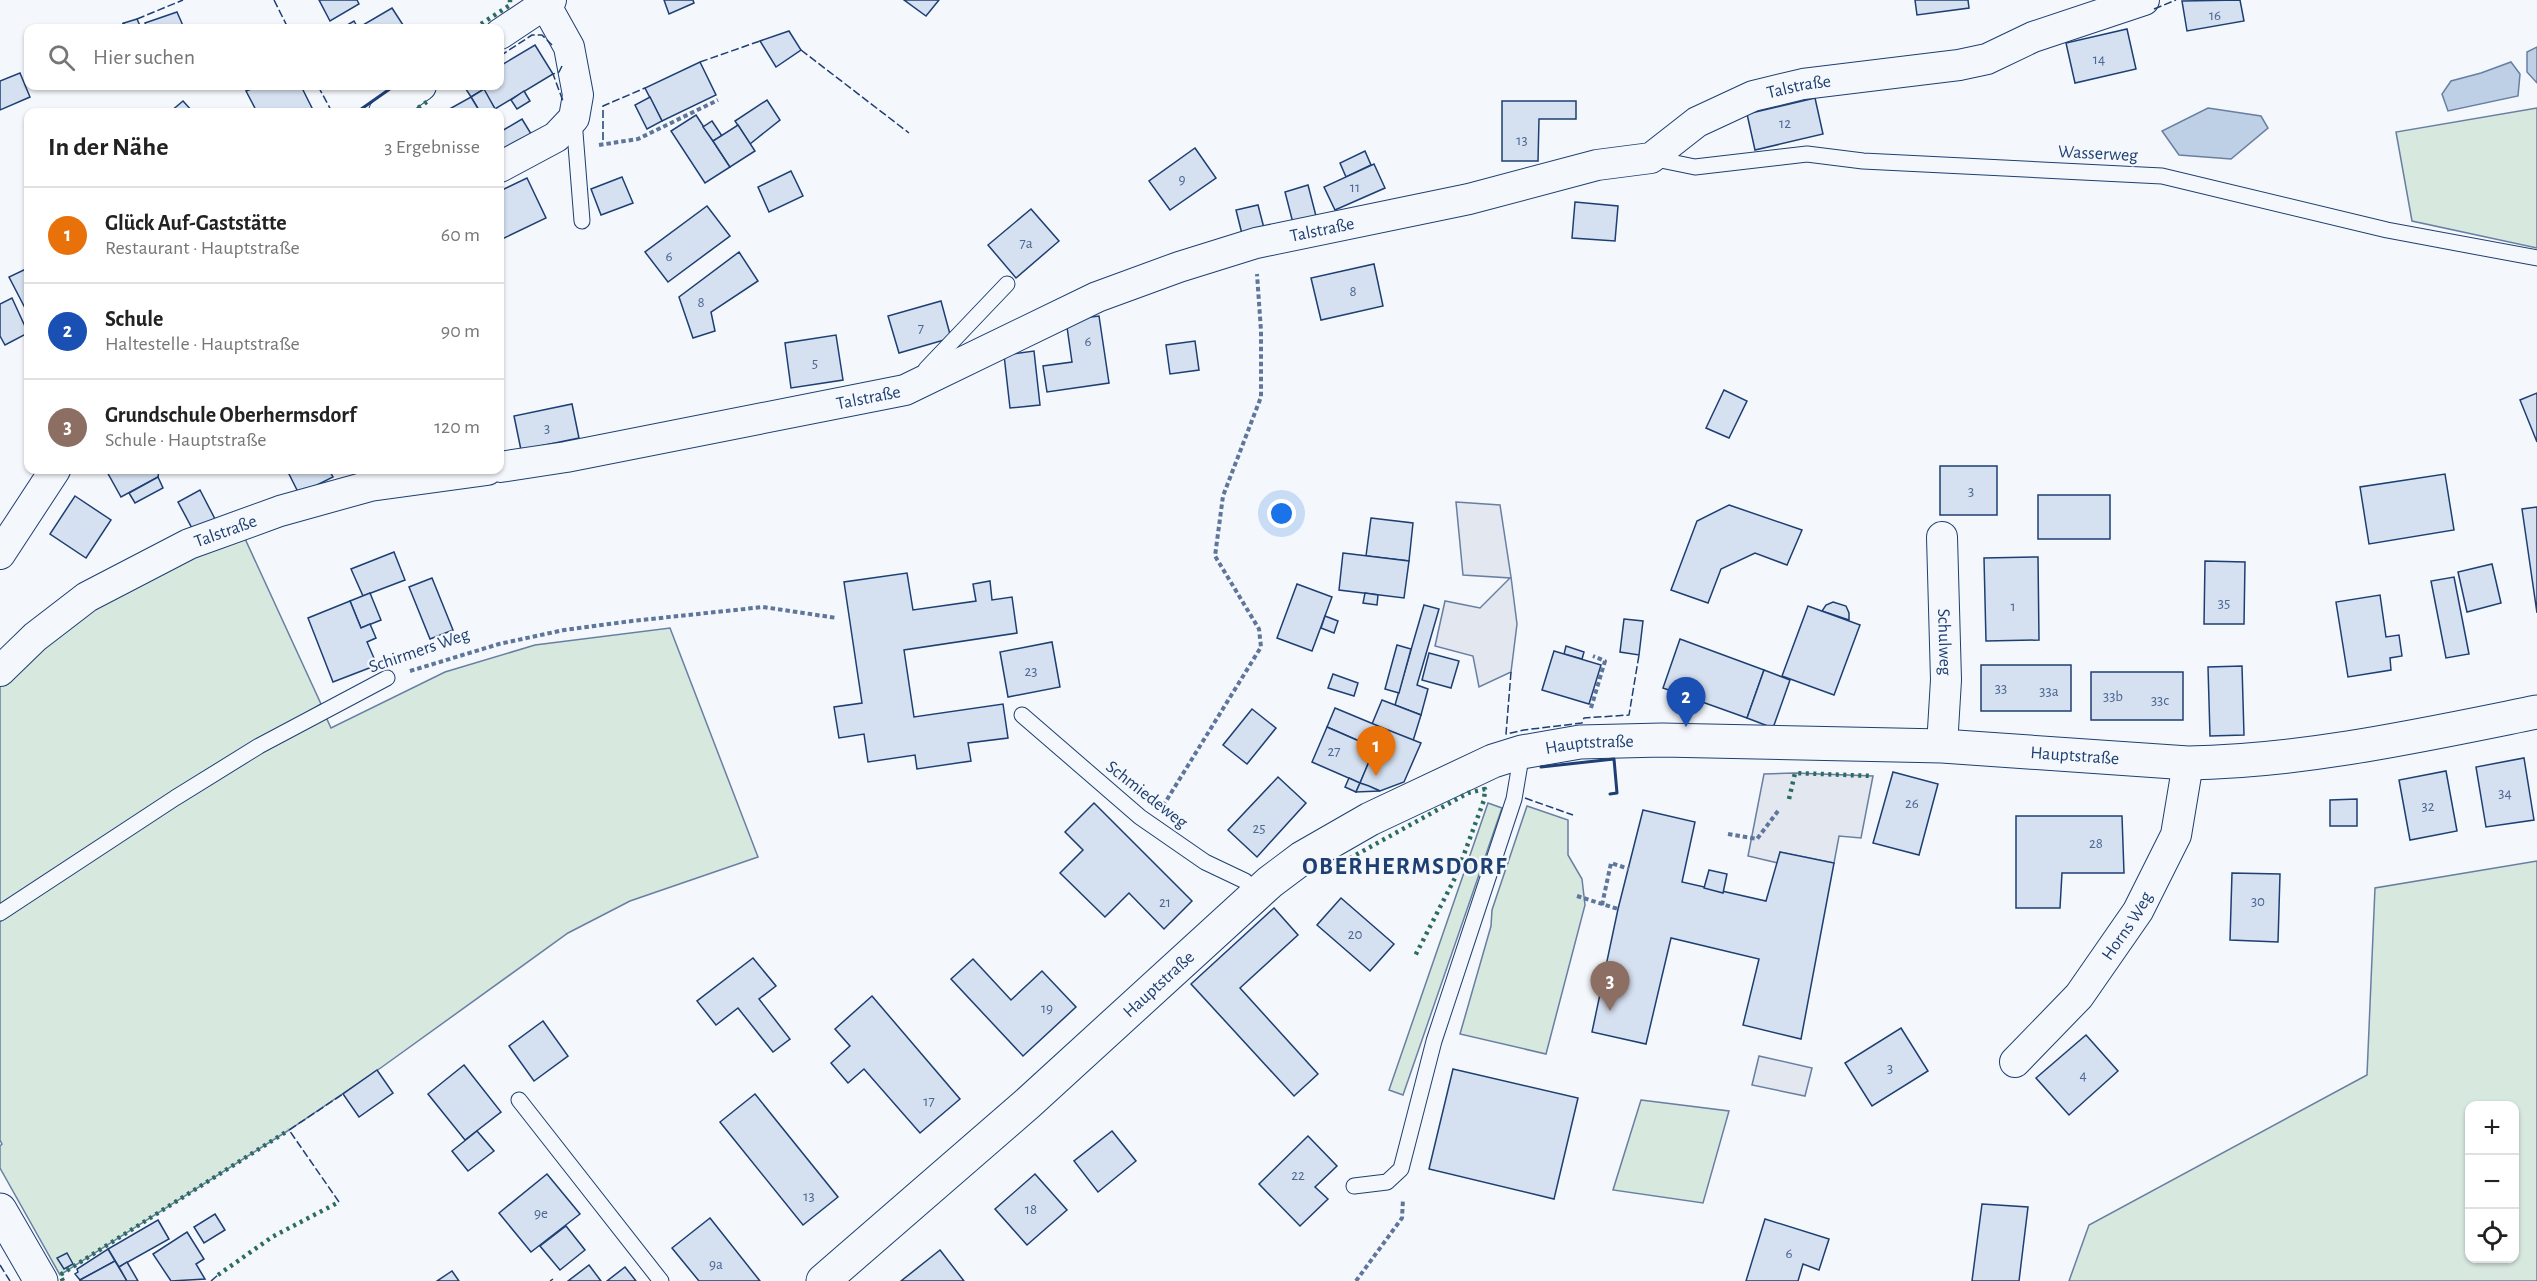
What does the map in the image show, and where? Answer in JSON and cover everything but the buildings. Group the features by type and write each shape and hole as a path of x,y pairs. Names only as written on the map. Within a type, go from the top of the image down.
{"street":[{"name":"Talstraße","path":"504,466 566,457 905,390 1097,297 1179,267 1256,243 1469,199 1597,165 1651,158 1697,122 1753,96 1803,84 1959,65 1987,59 2032,37 2144,0"},
{"path":"504,31 548,2 569,47 578,95 575,131 556,136 504,166"},
{"path":"390,108 415,90"},
{"path":"0,554 52,474"},
{"name":"Talstraße","path":"0,671 35,637 87,597 189,544 280,510 370,486 458,474"},
{"name":"Schulweg","path":"1942,537 1946,680 1942,746"},
{"name":"Hauptstraße","path":"823,1281 1027,1104 1255,894 1302,858 1370,819 1493,761 1522,752 1580,742 1640,740 1942,746 2188,763 2220,763 2366,745 2537,712"},
{"name":"Horns Weg","path":"2015,1062 2079,996 2138,911 2176,835 2188,763"},
{"path":"2,1217 41,1281"}],"lane":[{"path":"575,131 582,221"},
{"name":"Wasserweg","path":"1651,158 1695,167 1807,154 1863,161 2162,176 2387,230 2537,258"},
{"path":"905,390 952,345 1007,284"},
{"name":"Schirmers Weg","path":"0,913 165,804 249,752 387,678"},
{"name":"Schmiedeweg","path":"1022,715 1151,824 1204,862 1245,881 1255,894"},
{"path":"1354,1186 1387,1182 1401,1169 1434,1041 1514,799 1522,752"},
{"path":"519,1100 662,1281"}],"path":[{"path":"575,131 607,145 638,139 718,100"},
{"path":"1151,824 1262,648 1259,629 1215,556 1223,496 1261,398 1261,331 1256,243"},
{"name":"Schirmers Weg","path":"387,678 499,644 564,630 763,607 837,618"},
{"path":"1588,718 1605,661 1593,656"},
{"path":"1728,834 1757,839 1778,811"},
{"path":"1602,905 1611,863 1629,869"},
{"path":"1577,896 1618,909"},
{"path":"1356,1281 1402,1218 1404,1188 1401,1169"}],"shaded area":[{"path":"2537,108 2537,248 2412,221 2396,132"},
{"path":"1456,502 1500,505 1517,624 1511,672 1479,687 1473,656 1435,646 1445,601 1480,608 1510,578 1463,575"},
{"path":"241,530 321,704 126,823 0,905 0,679 92,600"},
{"path":"670,628 758,857 630,901 568,933 382,1067 289,1130 60,1275 0,1168 0,1146 2,1144 0,1140 0,922 201,789 326,717 331,728 445,672 535,645"},
{"path":"1764,774 1873,776 1861,838 1839,836 1834,863 1780,852 1778,863 1748,856"},
{"path":"1488,803 1502,808 1403,1095 1389,1090"},
{"path":"1527,806 1568,820 1568,855 1582,879 1585,905 1546,1054 1460,1034 1491,926 1492,910"},
{"path":"2537,861 2537,1281 2069,1281 2089,1225 2367,1075 2375,888"},
{"path":"1759,1056 1812,1068 1805,1096 1752,1085"},
{"path":"1641,1100 1729,1111 1703,1203 1613,1190"}],"water":[{"path":"2537,47 2537,83 2527,72 2527,52"},
{"path":"2511,62 2520,74 2518,96 2448,111 2442,94 2451,81"},
{"path":"2208,108 2261,116 2268,128 2231,159 2179,155 2162,131"}],"hedge":[{"path":"481,24 510,5 510,0"},
{"path":"418,108 428,101"},
{"path":"1789,799 1795,773 1873,776"},
{"path":"1343,862 1468,793 1485,789 1484,800 1456,876 1415,956"},
{"path":"63,1281 60,1275 289,1130"},
{"path":"218,1275 272,1237 339,1202"}],"fence":[{"path":"137,19 183,0"},
{"path":"274,0 286,24"},
{"path":"2154,9 2176,0"},
{"path":"504,53 532,35 542,35 552,45"},
{"path":"700,62 760,41"},
{"path":"801,50 909,133"},
{"path":"562,66 559,72 553,74 563,101"},
{"path":"603,140 603,106 645,88"},
{"path":"320,90 330,108"},
{"path":"1511,672 1506,734 1582,723 1584,718 1629,715 1639,655"},
{"path":"1525,798 1573,815"},
{"path":"339,1202 289,1130 343,1094"},
{"path":"0,1265 10,1281"},
{"path":"211,1281 218,1275"}],"wall":[{"path":"363,108 388,90"},
{"path":"1541,767 1614,759 1617,793 1610,794"}],"place":[{"name":"Schule","path":"1686,727"},
{"name":"Glück Auf-Gaststätte","path":"1376,776"},
{"name":"Grundschule Oberhermsdorf","path":"1610,1011"}],"district":[{"name":"OBERHERMSDORF","path":"1405,866"}]}
